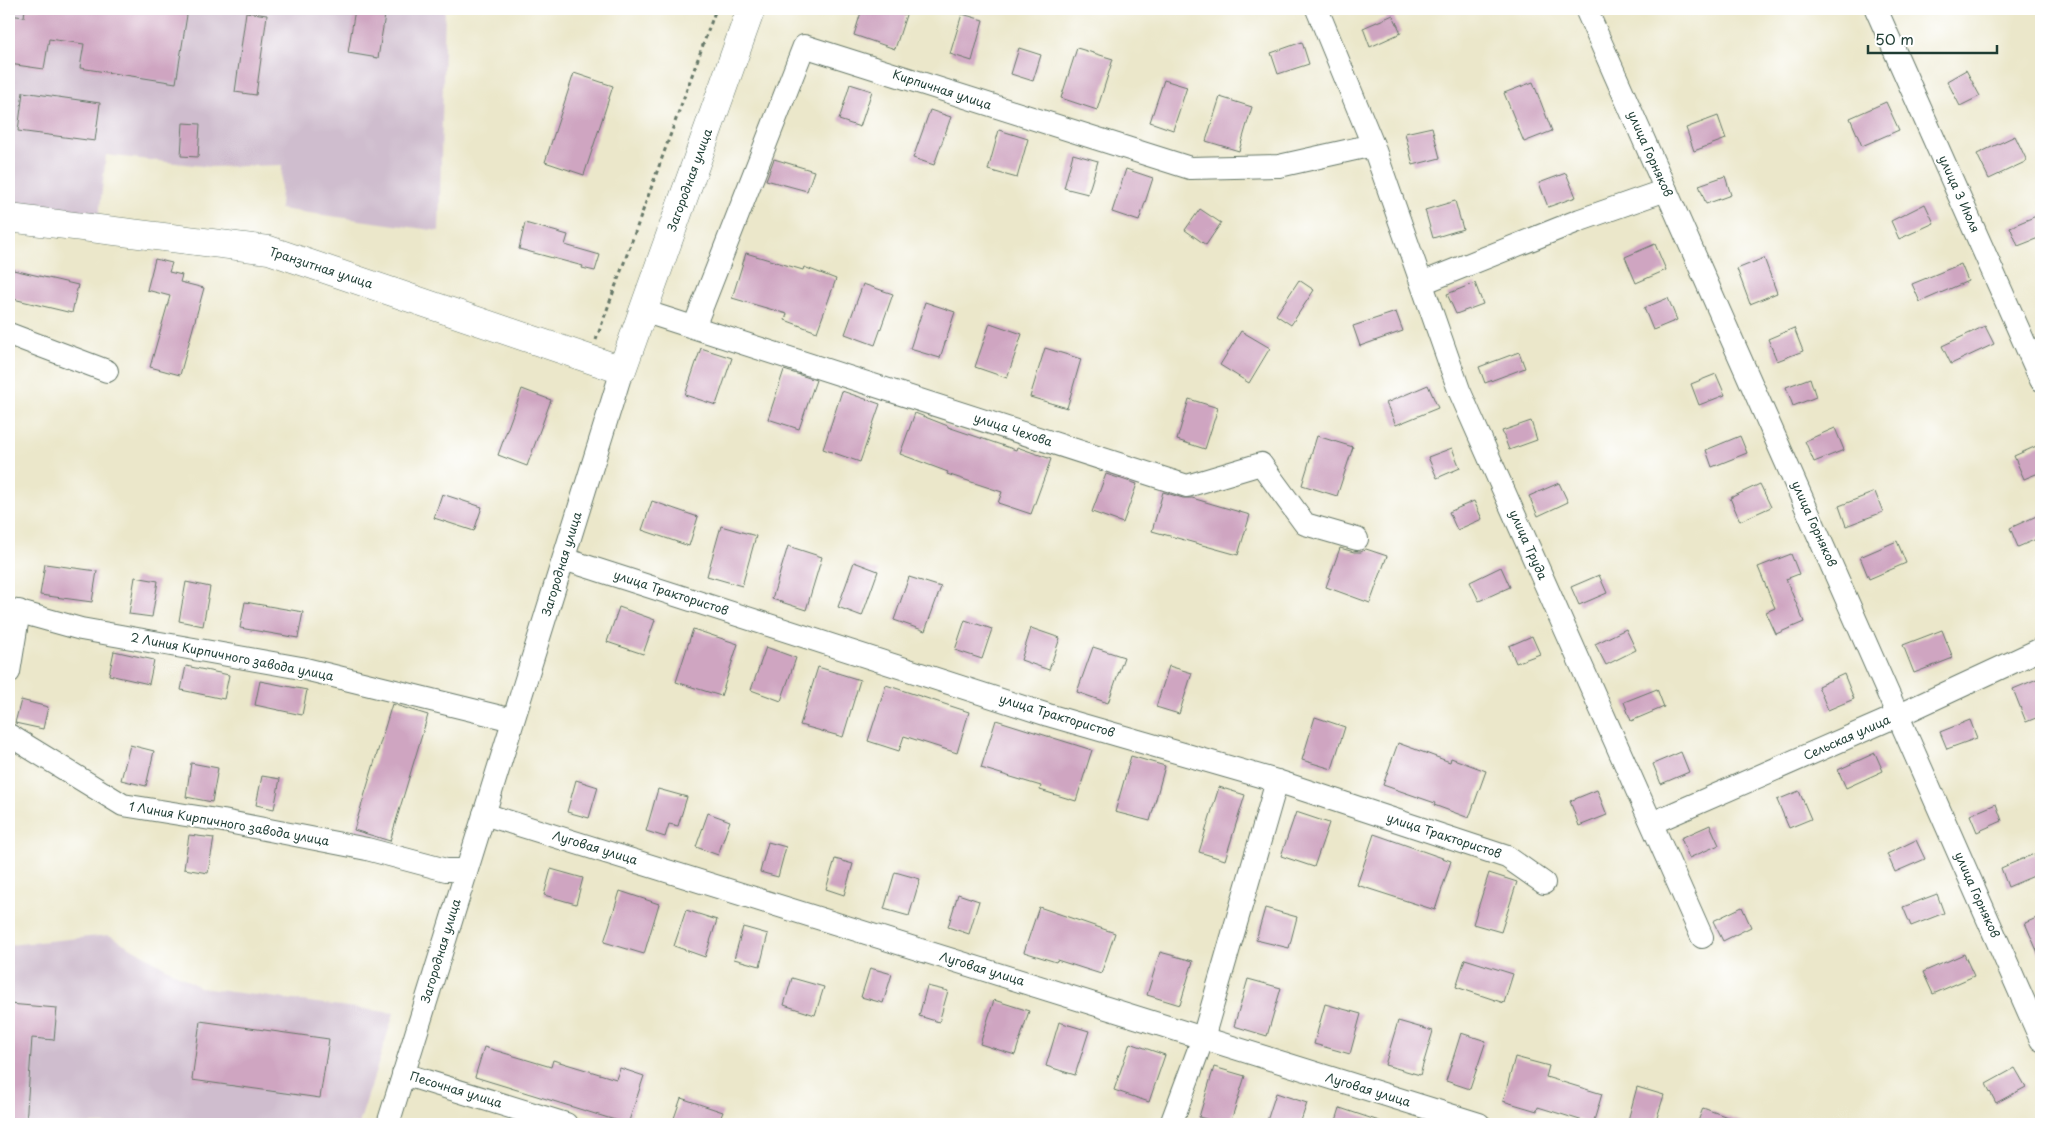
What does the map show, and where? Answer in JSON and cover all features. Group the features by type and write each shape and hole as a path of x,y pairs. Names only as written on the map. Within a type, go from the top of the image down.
{"main road":[{"name":"Загородная улица","path":"622,370 751,9"},
{"name":"Транзитная улица","path":"9,218 269,250 622,370"}],"street":[{"name":"улица Труда","path":"1317,9 1335,48 1374,145 1460,390 1702,937"},
{"name":"улица Горняков","path":"1586,9 2041,1040"},
{"name":"улица 3 Июля","path":"1876,9 2041,380"},
{"name":"Кирпичная улица","path":"694,327 804,46 1190,168 1279,166 1374,145"},
{"path":"1422,282 1580,220 1666,190"},
{"name":"улица Чехова","path":"643,311 1188,486 1260,464 1305,524 1356,539"},
{"path":"9,334 107,371"},
{"name":"Загородная улица","path":"388,1124 622,370"},
{"name":"улица Трактористов","path":"564,559 1048,715 1277,781 1507,857 1544,883"},
{"path":"9,672 14,610"},
{"name":"2 Линия Кирпичного завода улица","path":"14,610 81,629 301,668 513,720"},
{"name":"Сельская улица","path":"1652,823 1899,715 2041,649"},
{"name":"1 Линия Кирпичного завода улица","path":"9,735 123,805 223,821 367,848 446,870 466,870"},
{"path":"1171,1124 1203,1038 1277,781"},
{"name":"Луговая улица","path":"484,814 1479,1124"},
{"name":"Песочная улица","path":"403,1074 566,1124"}],"path":[{"path":"590,359 716,9"}],"shaded area":[{"path":"9,9 445,9 439,231 280,209 282,165 211,167 106,155 99,216 9,205"},
{"path":"109,935 201,988 394,1013 359,1124 9,1124 9,945"}],"building":[{"path":"25,9 188,9 176,83 80,68 84,44 49,39 44,69 9,64 9,15 24,17"},
{"path":"355,9 386,9 378,58 348,53"},
{"path":"862,9 886,9 906,15 895,49 854,35"},
{"path":"246,12 267,15 256,95 235,92"},
{"path":"962,14 983,20 972,61 950,54"},
{"path":"1393,15 1401,33 1370,47 1363,28"},
{"path":"1302,42 1309,64 1278,74 1271,53"},
{"path":"1019,48 1041,55 1033,81 1011,74"},
{"path":"1077,48 1113,59 1097,110 1061,98"},
{"path":"1966,70 1980,96 1960,106 1947,81"},
{"path":"574,73 613,86 584,175 545,162"},
{"path":"1164,80 1187,87 1173,130 1150,122"},
{"path":"1533,82 1552,131 1524,142 1504,93"},
{"path":"850,84 872,91 860,127 839,120"},
{"path":"23,92 100,103 95,141 18,131"},
{"path":"1220,97 1252,107 1239,151 1206,141"},
{"path":"1886,102 1899,130 1862,146 1850,118"},
{"path":"930,110 951,117 934,165 913,158"},
{"path":"1718,116 1726,139 1694,151 1686,128"},
{"path":"183,123 200,124 198,157 181,156"},
{"path":"1432,127 1440,158 1413,165 1405,133"},
{"path":"999,130 1028,139 1017,178 988,170"},
{"path":"2015,136 2027,161 1989,179 1977,154"},
{"path":"1073,154 1098,161 1088,194 1064,188"},
{"path":"774,159 814,171 807,191 766,180"},
{"path":"1126,169 1153,178 1139,221 1112,212"},
{"path":"1566,173 1576,197 1548,207 1539,183"},
{"path":"1725,176 1731,195 1706,204 1699,185"},
{"path":"1455,201 1463,229 1433,238 1425,210"},
{"path":"1925,204 1934,223 1899,239 1891,221"},
{"path":"1200,209 1221,223 1206,245 1185,230"},
{"path":"2041,214 2041,237 2018,246 2010,227"},
{"path":"525,223 568,235 565,245 600,255 595,271 519,249"},
{"path":"1655,244 1666,270 1636,283 1625,257"},
{"path":"746,253 803,270 804,267 836,279 817,332 785,320 787,314 732,298"},
{"path":"1764,258 1777,293 1750,304 1737,269"},
{"path":"155,259 172,263 169,272 182,275 180,282 204,288 180,375 150,367 170,296 147,290"},
{"path":"1961,264 1968,281 1920,302 1912,284"},
{"path":"9,269 78,285 72,313 9,298"},
{"path":"1299,280 1314,290 1291,325 1276,315"},
{"path":"1475,283 1483,304 1456,314 1447,294"},
{"path":"863,284 893,294 875,345 845,334"},
{"path":"1668,298 1677,320 1653,330 1644,308"},
{"path":"925,302 955,312 940,358 910,349"},
{"path":"1396,312 1403,331 1360,346 1353,326"},
{"path":"990,323 1022,334 1007,378 975,367"},
{"path":"1985,326 1994,344 1951,364 1942,346"},
{"path":"1794,328 1803,351 1777,361 1768,339"},
{"path":"1241,331 1270,348 1249,383 1220,365"},
{"path":"701,348 732,358 716,405 685,395"},
{"path":"1045,348 1081,359 1067,408 1030,397"},
{"path":"1519,352 1525,368 1485,383 1479,367"},
{"path":"784,370 816,380 799,429 768,419"},
{"path":"1716,374 1725,395 1699,405 1691,384"},
{"path":"1810,378 1816,397 1793,406 1786,387"},
{"path":"1428,385 1438,408 1396,425 1386,403"},
{"path":"522,389 551,400 527,466 498,455"},
{"path":"842,391 880,404 860,462 823,449"},
{"path":"1189,399 1218,408 1205,449 1177,440"},
{"path":"915,413 948,427 1016,450 1017,447 1051,459 1031,514 998,503 1002,492 947,474 948,472 900,454"},
{"path":"1531,421 1537,440 1509,450 1502,431"},
{"path":"1835,428 1844,450 1814,462 1805,441"},
{"path":"1317,436 1353,447 1337,496 1302,485"},
{"path":"1740,436 1747,453 1712,467 1706,450"},
{"path":"2041,444 2041,472 2024,479 2014,456"},
{"path":"1452,448 1460,468 1437,478 1428,457"},
{"path":"1106,474 1137,484 1123,523 1092,512"},
{"path":"1559,483 1568,502 1538,516 1529,496"},
{"path":"1760,484 1771,507 1740,521 1730,498"},
{"path":"1163,492 1183,498 1192,498 1250,515 1238,555 1152,531"},
{"path":"1875,492 1883,512 1846,526 1839,506"},
{"path":"442,494 482,507 474,531 434,518"},
{"path":"652,501 698,517 689,546 642,530"},
{"path":"1474,501 1482,519 1457,530 1449,512"},
{"path":"2041,514 2041,537 2018,547 2010,528"},
{"path":"721,526 756,536 742,586 707,576"},
{"path":"1897,541 1906,563 1869,579 1860,557"},
{"path":"788,546 822,557 806,610 772,599"},
{"path":"1340,548 1354,552 1361,552 1366,549 1387,556 1370,603 1326,587"},
{"path":"1791,554 1799,574 1786,579 1804,622 1776,634 1766,612 1775,608 1758,567"},
{"path":"854,562 878,571 862,616 838,607"},
{"path":"45,564 97,571 92,602 40,595"},
{"path":"1501,567 1510,587 1479,601 1470,582"},
{"path":"1599,575 1607,593 1579,605 1571,587"},
{"path":"135,577 158,581 152,617 129,614"},
{"path":"909,577 941,587 925,631 894,620"},
{"path":"186,582 210,587 203,626 179,621"},
{"path":"245,602 303,612 298,638 240,628"},
{"path":"619,607 655,620 643,654 607,642"},
{"path":"965,620 992,629 982,659 955,650"},
{"path":"1031,628 1060,638 1049,670 1021,660"},
{"path":"693,629 738,644 721,696 676,682"},
{"path":"1626,629 1636,650 1606,665 1595,644"},
{"path":"1942,630 1953,658 1914,673 1903,645"},
{"path":"1532,636 1540,654 1516,663 1509,646"},
{"path":"766,647 796,658 781,701 751,690"},
{"path":"1093,647 1124,657 1108,703 1077,692"},
{"path":"114,651 154,660 149,684 109,675"},
{"path":"186,666 229,675 224,699 181,690"},
{"path":"1169,666 1192,673 1179,714 1156,707"},
{"path":"818,667 860,680 843,737 800,725"},
{"path":"1844,674 1854,699 1828,710 1818,686"},
{"path":"2037,679 2041,690 2041,716 2026,722 2013,689"},
{"path":"260,681 307,690 302,715 255,705"},
{"path":"886,685 969,712 957,753 904,736 899,751 868,741"},
{"path":"1657,689 1664,707 1631,721 1624,702"},
{"path":"21,700 48,707 43,729 15,723"},
{"path":"392,704 428,715 390,841 354,830"},
{"path":"1315,717 1345,727 1332,769 1302,760"},
{"path":"996,720 1092,750 1076,801 1040,790 1041,786 981,768"},
{"path":"1970,720 1977,738 1947,749 1940,732"},
{"path":"1398,743 1450,762 1451,758 1486,771 1469,818 1434,805 1435,803 1383,785"},
{"path":"130,745 154,751 146,786 121,780"},
{"path":"1681,752 1689,772 1661,784 1653,764"},
{"path":"1875,753 1883,771 1846,788 1838,770"},
{"path":"1131,756 1165,766 1150,821 1115,812"},
{"path":"191,763 218,768 212,802 186,797"},
{"path":"262,776 280,779 274,809 256,805"},
{"path":"576,780 598,787 589,818 567,812"},
{"path":"1219,787 1245,795 1225,860 1199,852"},
{"path":"658,789 687,797 678,826 669,824 665,837 646,831"},
{"path":"1597,790 1607,815 1579,826 1570,801"},
{"path":"1799,791 1811,819 1789,828 1777,800"},
{"path":"1996,804 2002,821 1977,832 1970,815"},
{"path":"1296,812 1329,823 1314,867 1281,856"},
{"path":"708,813 730,821 718,855 696,847"},
{"path":"1710,825 1719,845 1689,858 1681,838"},
{"path":"1374,834 1451,861 1435,910 1357,885"},
{"path":"189,835 214,838 208,873 184,869"},
{"path":"1916,840 1925,859 1895,872 1887,854"},
{"path":"768,842 786,847 778,877 760,872"},
{"path":"2034,854 2041,873 2008,887 2001,868"},
{"path":"835,859 853,864 844,895 826,889"},
{"path":"551,869 583,878 576,904 544,895"},
{"path":"895,872 920,879 909,916 884,909"},
{"path":"1489,873 1517,882 1501,932 1473,924"},
{"path":"620,891 659,904 644,954 604,942"},
{"path":"958,894 979,901 969,934 948,927"},
{"path":"1937,894 1944,913 1911,926 1903,907"},
{"path":"1039,907 1115,933 1101,974 1024,952"},
{"path":"1742,907 1751,927 1723,941 1713,921"},
{"path":"1265,908 1297,917 1289,948 1256,940"},
{"path":"686,910 717,920 705,957 674,946"},
{"path":"2041,916 2041,960 2025,923"},
{"path":"743,927 768,934 760,966 734,959"},
{"path":"1160,952 1193,961 1180,1005 1147,995"},
{"path":"1964,954 1974,976 1933,994 1923,972"},
{"path":"1465,959 1513,974 1504,1003 1456,987"},
{"path":"870,968 892,974 883,1003 861,997"},
{"path":"792,978 824,987 815,1015 784,1005"},
{"path":"1248,979 1281,988 1267,1036 1234,1026"},
{"path":"927,986 948,991 939,1022 919,1016"},
{"path":"994,1000 1029,1011 1015,1055 980,1044"},
{"path":"9,1004 57,1008 54,1040 32,1038 26,1124 9,1124"},
{"path":"1325,1004 1361,1014 1350,1054 1314,1044"},
{"path":"200,1021 329,1039 320,1098 192,1080"},
{"path":"1398,1021 1433,1031 1420,1075 1385,1065"},
{"path":"1059,1022 1089,1031 1075,1075 1046,1066"},
{"path":"1461,1033 1486,1041 1470,1089 1446,1081"},
{"path":"1130,1043 1165,1055 1149,1102 1114,1090"},
{"path":"484,1047 551,1067 553,1060 616,1079 620,1068 644,1076 628,1124 475,1077"},
{"path":"1515,1057 1549,1066 1546,1077 1602,1094 1593,1124 1538,1107 1537,1111 1503,1101"},
{"path":"1214,1067 1245,1076 1230,1124 1223,1124 1199,1117"},
{"path":"2015,1068 2026,1087 1996,1103 1986,1084"},
{"path":"1637,1087 1664,1095 1655,1124 1627,1124"},
{"path":"1276,1093 1307,1103 1300,1124 1266,1124"},
{"path":"681,1098 723,1112 718,1124 672,1124"},
{"path":"1340,1108 1382,1122 1381,1124 1335,1124"},
{"path":"1703,1108 1744,1123 1744,1124 1697,1124"}]}
